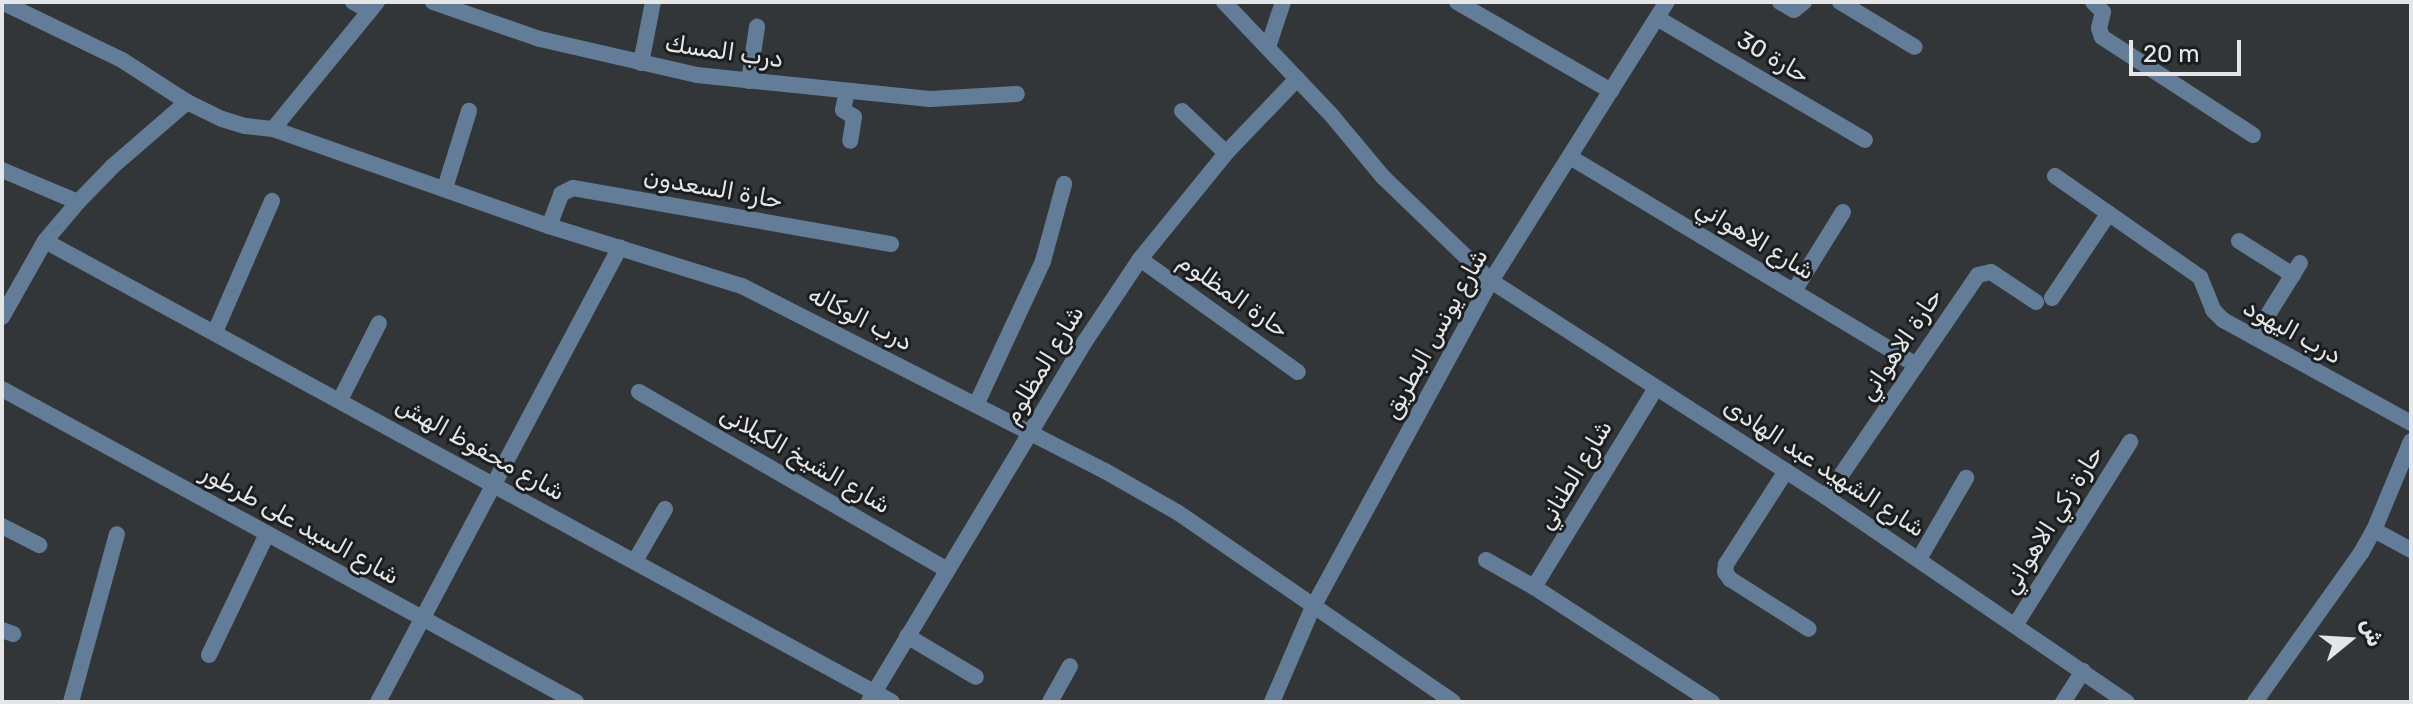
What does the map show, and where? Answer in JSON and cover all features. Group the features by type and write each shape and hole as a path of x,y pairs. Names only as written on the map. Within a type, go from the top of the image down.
{"street":[{"name":"درب الوكاله","path":"2,2 122,60 187,102 245,126 273,129 549,226 742,286 1177,512 1453,702"},
{"path":"273,129 373,6 353,2"},
{"name":"درب المسك","path":"433,2 540,39 641,63 749,81 930,99 1017,94"},
{"path":"641,63 653,2"},
{"name":"شارع الشهيد عبد الهادى","path":"1224,2 1383,177 1491,281 1826,497 2127,702"},
{"path":"1268,47 1283,2"},
{"path":"1457,2 1611,91"},
{"name":"شارع يونس البطريق","path":"1272,702 1313,607 1491,281 1667,2"},
{"path":"1780,2 1796,10 1804,2"},
{"path":"1840,2 1915,47"},
{"path":"2093,2 2103,12 2099,28 2102,37 2253,135"},
{"name":"حارة 30","path":"1657,18 1865,140"},
{"path":"749,81 757,27"},
{"name":"شارع المظلوم","path":"871,697 1084,343 1140,259 1226,153 1297,79"},
{"path":"847,92 843,111 854,117 850,141"},
{"path":"2,317 45,241 78,202 113,166 187,102"},
{"path":"445,188 469,111"},
{"path":"1182,111 1226,153"},
{"name":"شارع الاهواني","path":"1570,157 1916,365"},
{"path":"2,170 78,202"},
{"name":"درب اليهود","path":"2055,176 2200,277 2217,315 2411,423"},
{"path":"976,405 1043,261 1064,184"},
{"name":"حارة السعدون","path":"549,226 561,194 573,188 891,244"},
{"path":"215,332 272,201"},
{"path":"1794,291 1843,212"},
{"name":"حارة الاهواني","path":"1826,497 1982,272 1991,272 2044,300 2109,213"},
{"name":"شارع محفوظ الهش","path":"45,241 635,561 871,697 892,702"},
{"path":"2239,241 2297,269 2254,337"},
{"path":"378,702 620,247"},
{"name":"حارة المظلوم","path":"1140,259 1298,372"},
{"path":"340,400 379,323"},
{"name":"شارع الطناني","path":"1534,587 1656,388"},
{"name":"شارع السيد على طرطور","path":"2,389 576,702"},
{"name":"شارع الشيخ الكيلانى","path":"639,392 946,569"},
{"path":"2255,702 2305,636 2374,530 2411,441"},
{"name":"حارة زكي الاهواني","path":"2016,624 2130,442"},
{"path":"1786,471 1726,564 1725,572 1730,579 1809,629"},
{"path":"1919,559 1966,478"},
{"path":"635,561 665,509"},
{"path":"2,526 39,545"},
{"path":"2374,530 2411,550"},
{"path":"71,702 117,534"},
{"path":"209,655 267,534"},
{"path":"1486,560 1534,587 1712,702"},
{"path":"907,636 976,677"},
{"path":"1050,702 1070,666"},
{"path":"2063,702 2083,671"}]}
